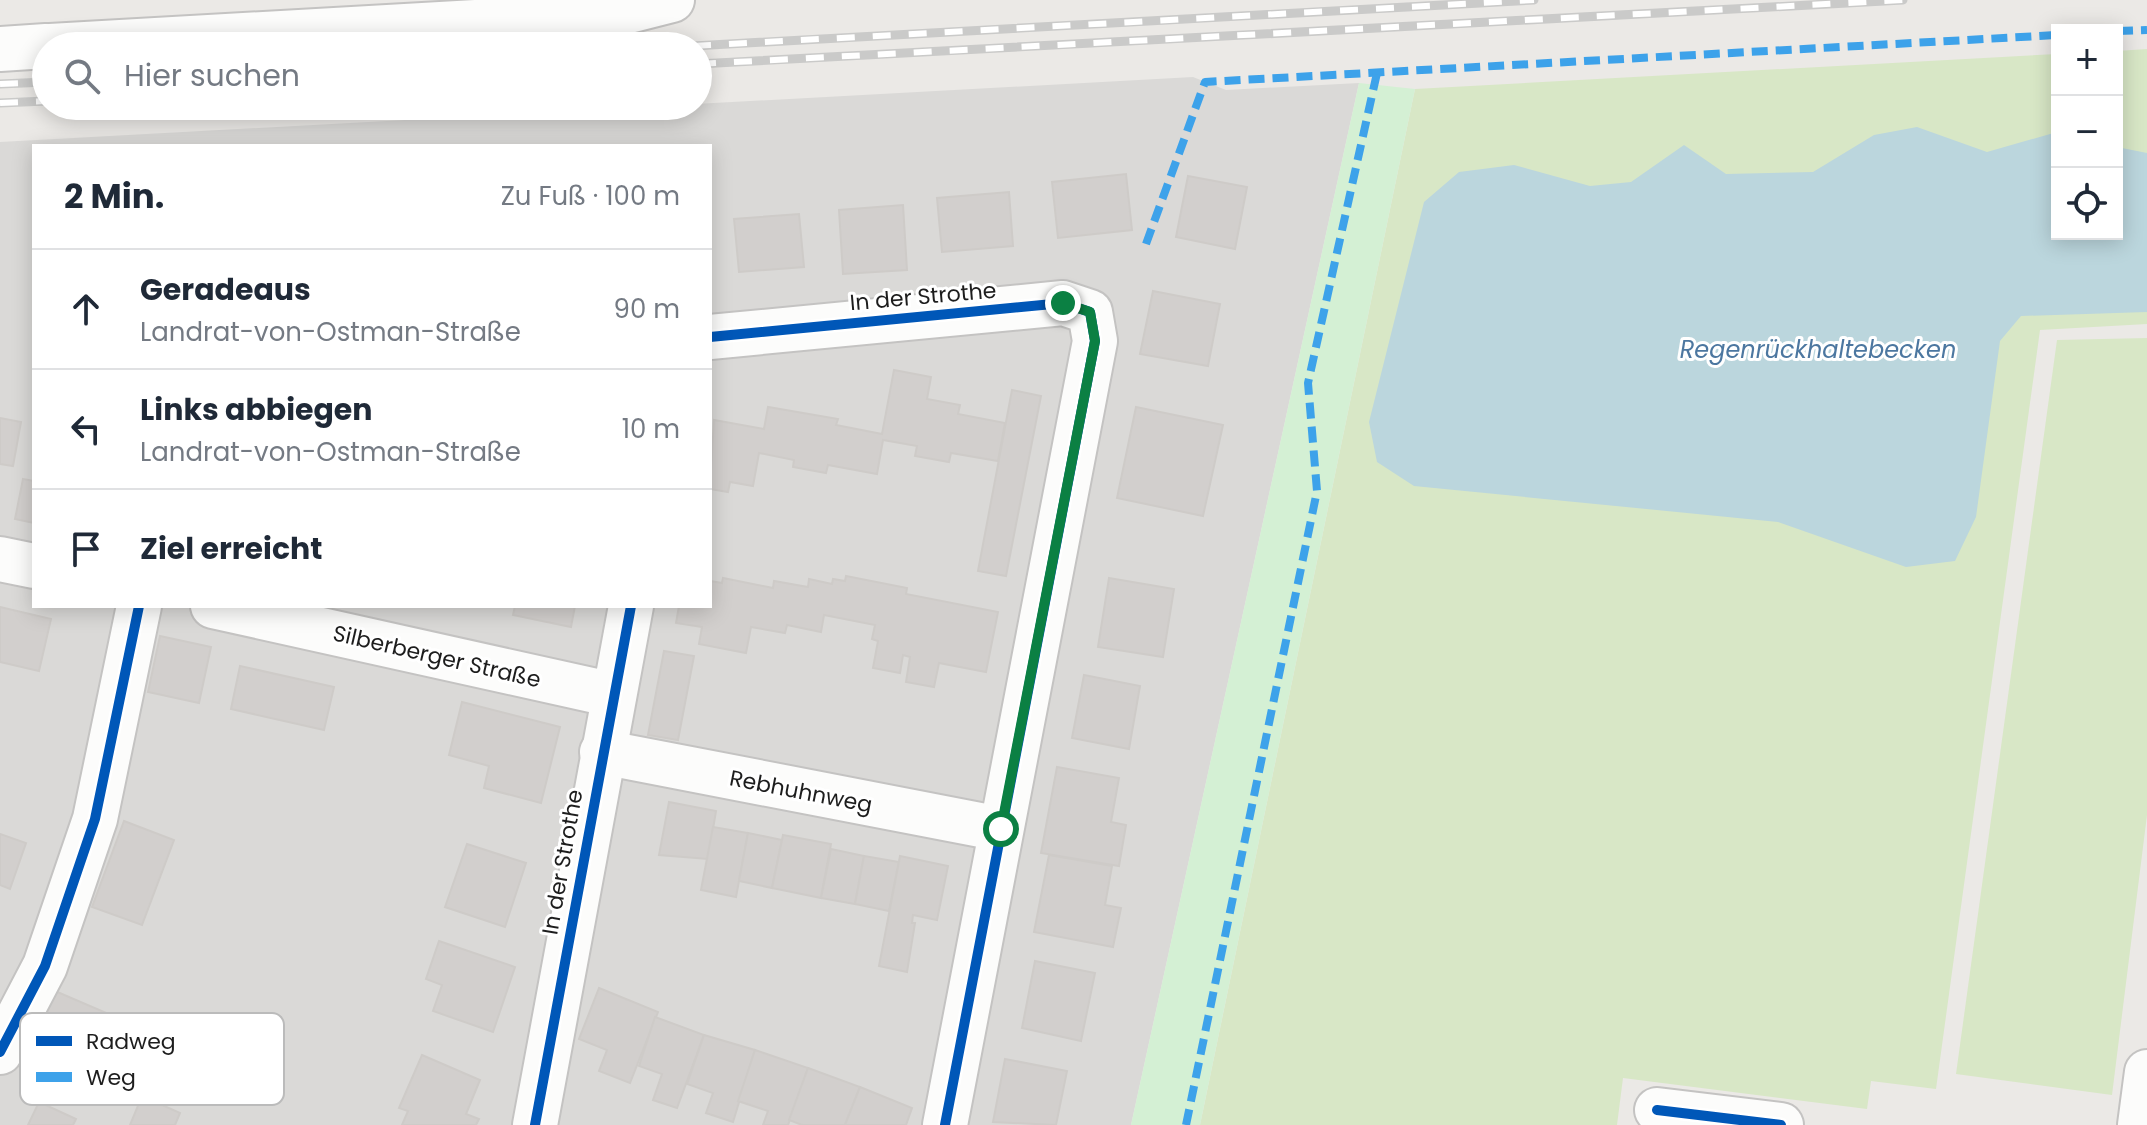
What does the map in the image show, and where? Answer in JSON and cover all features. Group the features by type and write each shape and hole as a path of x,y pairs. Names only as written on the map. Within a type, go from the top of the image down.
{"street":[{"path":"297,32 617,14 672,0"},
{"path":"0,49 32,47"},
{"name":"In der Strothe","path":"712,337 1063,303 1090,312 1095,341 1001,829"},
{"path":"0,559 32,566"},
{"path":"20,1013 45,966 95,819 139,608"},
{"name":"Silberberger Straße","path":"222,608 614,695"},
{"name":"In der Strothe","path":"541,1123 602,752 631,608"},
{"name":"Rebhuhnweg","path":"602,752 1001,829"},
{"path":"945,1125 1001,829"},
{"path":"0,1052 20,1014"},
{"path":"2140,1125 2147,1072"},
{"path":"1657,1110 1781,1125"}],"shaded area":[{"path":"1193,77 1226,90 1359,83 1131,1125 0,1125 0,142 404,120 712,120 712,103"}],"green space":[{"path":"2147,49 2147,324 2040,330 1936,1089 1871,1081 1867,1109 1623,1078 1617,1125 1200,1125 1415,89 2051,54 2051,240 2123,240 2123,51"},
{"path":"1359,83 1415,89 1200,1125 1131,1125"},
{"path":"2147,338 2147,815 2112,1095 1956,1074 2057,340"}],"water":[{"name":"Regenrückhaltebecken","path":"1917,127 1987,152 2051,134 2051,240 2123,240 2123,148 2147,153 2147,312 2021,316 2000,341 1976,517 1955,561 1906,567 1778,522 1414,486 1377,462 1369,422 1424,202 1459,172 1514,165 1590,186 1631,182 1684,145 1726,174 1813,172 1874,135"}],"building":[{"path":"1126,174 1132,230 1058,238 1052,182"},
{"path":"1188,176 1247,187 1235,249 1176,237"},
{"path":"1009,192 1013,246 942,252 937,198"},
{"path":"903,205 907,270 843,274 839,210"},
{"path":"799,214 804,267 739,272 734,219"},
{"path":"1153,291 1220,304 1208,366 1140,354"},
{"path":"894,370 931,377 927,399 960,405 958,414 1005,423 998,461 951,453 949,462 915,456 917,446 883,440 877,474 828,465 826,473 793,467 794,460 759,453 753,486 730,482 728,492 712,489 714,420 764,429 768,407 838,419 836,425 882,434"},
{"path":"1012,390 1041,396 1006,576 978,571"},
{"path":"1136,407 1223,425 1203,516 1117,498"},
{"path":"0,418 21,422 13,466 0,464"},
{"path":"23,479 32,481 32,523 15,519"},
{"path":"846,576 907,588 906,594 998,612 986,672 939,663 934,687 906,682 910,657 903,655 900,673 873,668 878,641 872,639 875,625 824,615 821,632 787,625 785,633 751,627 746,653 699,644 702,627 676,623 679,608 712,608 712,581 722,583 723,578 773,588 774,581 808,587 809,579 832,584 833,579 845,581"},
{"path":"1109,578 1174,589 1163,657 1098,647"},
{"path":"0,607 51,619 39,671 0,662"},
{"path":"515,608 575,608 571,627 513,615"},
{"path":"160,636 211,647 199,703 148,692"},
{"path":"664,651 694,656 678,740 648,735"},
{"path":"240,666 334,687 324,730 231,709"},
{"path":"1084,675 1140,686 1129,749 1072,738"},
{"path":"462,702 560,727 541,803 484,788 489,766 449,755"},
{"path":"1057,767 1119,778 1111,822 1126,825 1119,866 1041,853"},
{"path":"669,802 716,811 708,859 659,855"},
{"path":"124,821 174,840 142,925 92,907"},
{"path":"713,827 748,833 736,897 701,890"},
{"path":"748,833 782,840 772,888 739,881"},
{"path":"0,834 26,843 10,889 0,885"},
{"path":"783,835 831,844 821,898 772,888"},
{"path":"467,844 526,863 505,927 445,907"},
{"path":"831,849 864,856 855,904 821,898"},
{"path":"1049,855 1112,866 1105,905 1121,908 1113,947 1034,932"},
{"path":"864,856 899,862 889,911 855,904"},
{"path":"900,856 948,866 937,920 913,915 912,923 915,923 907,972 879,966"},
{"path":"439,941 515,967 493,1032 433,1011 442,985 426,979"},
{"path":"1035,961 1095,973 1081,1041 1022,1028"},
{"path":"599,988 658,1012 630,1083 599,1071 607,1050 579,1039"},
{"path":"55,991 106,1013 46,1013"},
{"path":"655,1017 704,1035 677,1108 653,1100 662,1074 639,1066"},
{"path":"704,1035 755,1050 733,1122 706,1113 713,1093 687,1084"},
{"path":"755,1050 808,1068 788,1125 763,1125 768,1111 738,1101"},
{"path":"422,1055 480,1080 466,1114 479,1119 476,1125 402,1125 408,1111 399,1108"},
{"path":"1005,1059 1067,1071 1056,1125 993,1122"},
{"path":"808,1068 860,1087 845,1125 802,1125 789,1120"},
{"path":"860,1087 912,1108 906,1125 845,1125"},
{"path":"38,1105 46,1105 76,1119 73,1125 28,1125"},
{"path":"138,1105 162,1105 180,1113 175,1125 130,1125"}],"railway":[{"path":"712,45 1534,0"},
{"path":"712,63 1903,0"},
{"path":"0,84 32,83"},
{"path":"0,103 32,102"}],"marked path":[{"path":"2123,31 2147,30"},
{"path":"1146,244 1205,82 2051,35"},
{"path":"1186,1125 1317,491 1308,383 1377,73"}],"cycle path":[{"path":"712,337 1063,303 1090,312 1095,341 945,1125"},
{"path":"20,1013 45,966 95,819 139,608"},
{"path":"535,1125 631,608"},
{"path":"0,1052 20,1014"},
{"path":"1657,1110 1781,1125"}],"route":[{"path":"1001,829 1095,341 1090,312 1063,303"}]}
